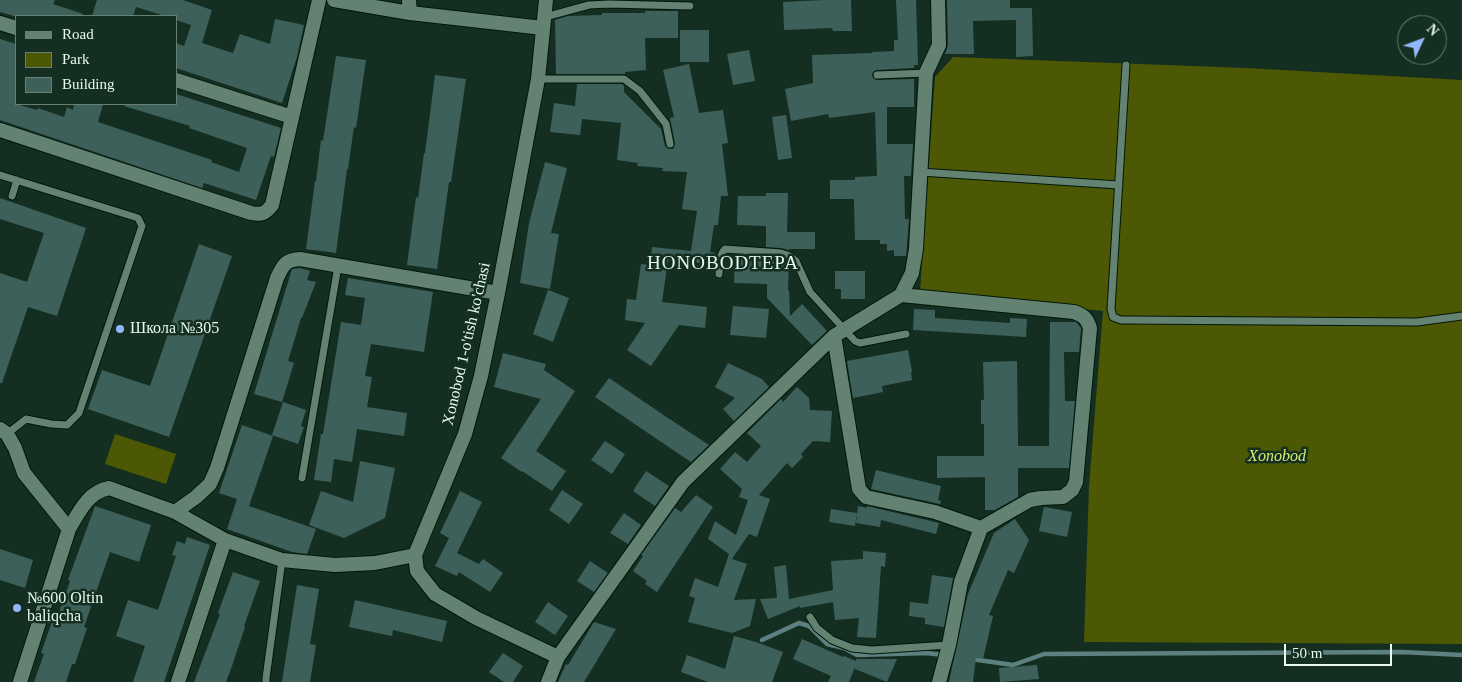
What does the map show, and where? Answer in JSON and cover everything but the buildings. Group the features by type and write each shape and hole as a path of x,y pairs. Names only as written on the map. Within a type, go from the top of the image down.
{"street":[{"path":"0,130 260,215 267,212 272,206 319,0"},
{"path":"334,0 410,6 544,23"},
{"name":"Xonobod 1-o'tish ko'chasi","path":"415,555 465,434 481,376 538,80 546,0"},
{"path":"548,682 558,657 683,482 838,332 901,295 912,273 916,249 926,72 939,45 938,0"},
{"path":"0,23 15,28"},
{"path":"178,81 292,118"},
{"path":"175,512 210,484 217,468 277,278 284,265 291,260 300,259 498,293"},
{"path":"901,295 1074,312 1081,314 1088,321 1090,328 1076,482 1072,490 1063,497 1030,500 982,528 961,582 947,652 937,681"},
{"path":"838,332 859,489 866,497 935,512 982,528"},
{"path":"4,431 15,448 24,473 69,529"},
{"path":"20,682 69,529 84,504 94,494 109,488 175,512 225,540 282,560 335,566 375,563 415,555 417,571 435,594 476,618 558,657"},
{"path":"178,682 225,540"}],"lane":[{"path":"544,23 589,5 690,6"},
{"path":"1126,65 1111,309 1112,314 1116,318 1127,320 1417,322 1462,316"},
{"path":"877,75 926,72"},
{"path":"538,80 624,79 640,91 666,124 670,144"},
{"path":"920,172 1119,185"},
{"path":"0,175 138,218 142,226 79,413 67,425 26,419 4,431"},
{"path":"12,196 17,180"},
{"path":"719,274 720,256 725,249 781,253 790,256 796,262 810,292 838,332 860,343 906,334"},
{"path":"302,478 338,266"},
{"path":"266,682 282,560"},
{"path":"810,617 817,628 832,640 852,648 947,652"}],"green space":[{"name":"Xonobod","path":"953,57 1245,68 1462,80 1462,644 1084,642 1089,486 1103,311 920,292 935,77"},
{"path":"115,434 176,454 166,484 105,464"}],"waterway":[{"path":"762,640 799,623 809,626 827,644 844,648 857,655 927,653 943,655"},
{"path":"971,659 1013,665 1044,654 1402,652 1462,655"}],"place":[{"name":"Школа №305","path":"120,329"},
{"name":"№600 Oltin baliqcha","path":"17,608"}],"district":[{"name":"HONOBODTEPA","path":"723,264"}]}
